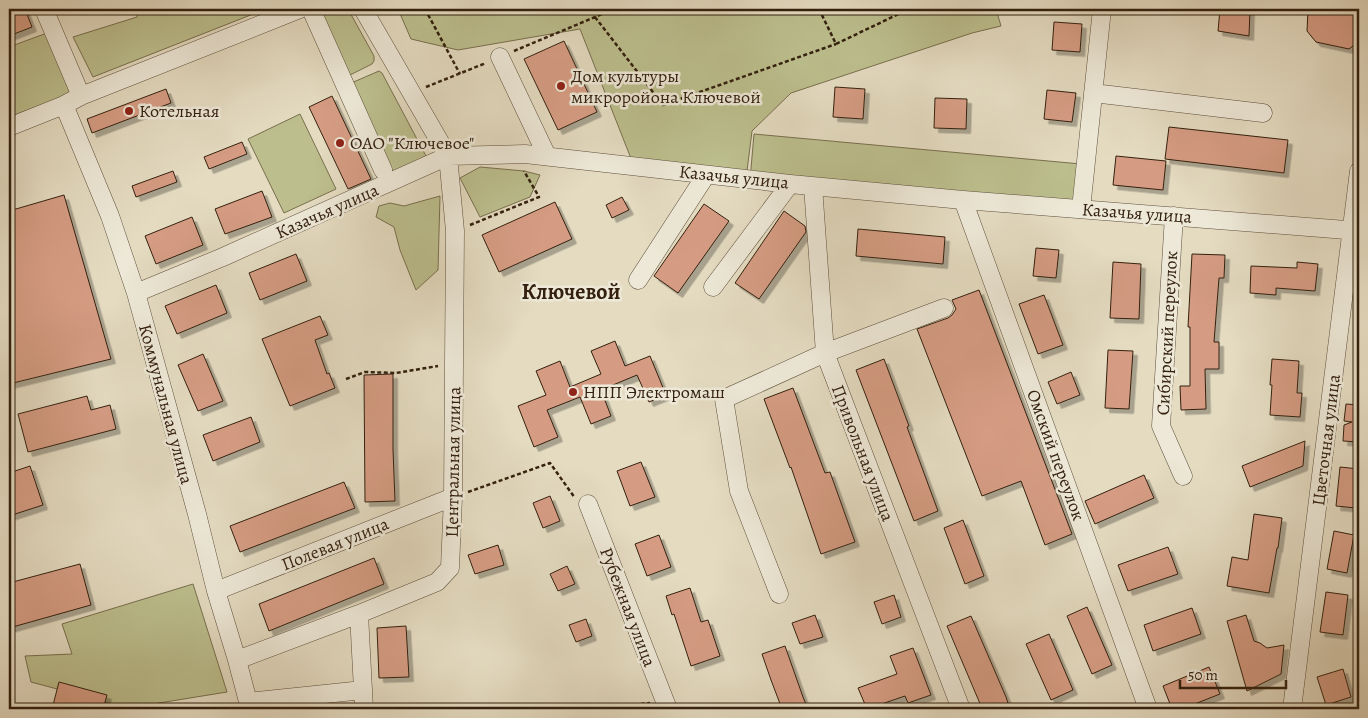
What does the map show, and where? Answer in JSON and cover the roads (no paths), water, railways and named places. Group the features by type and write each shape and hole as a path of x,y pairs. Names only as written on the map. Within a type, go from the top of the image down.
{"street":[{"path":"44,9 81,96"},
{"path":"9,127 64,105 81,96 300,9"},
{"path":"311,9 383,170"},
{"path":"363,9 448,156"},
{"path":"1081,209 1102,9"},
{"path":"500,57 547,156"},
{"path":"1093,93 1263,113"},
{"name":"Коммунальная улица","path":"64,105 110,216 136,293 197,514 216,591 238,660 249,706"},
{"name":"Казачья улица","path":"136,293 223,257 448,156 525,154 790,184 963,200 1356,230"},
{"name":"Центральная улица","path":"238,660 437,582 450,568 453,497 455,231 448,156"},
{"name":"Цветочная улица","path":"1292,709 1356,230 1359,171"},
{"path":"638,280 706,175"},
{"path":"713,287 790,184"},
{"name":"Привольная улица","path":"813,186 825,353 962,709"},
{"name":"Омский переулок","path":"963,200 1148,709"},
{"name":"Сибирский переулок","path":"1174,216 1161,426 1183,476"},
{"path":"779,594 739,492 724,399 825,353 944,308"},
{"name":"Полевая улица","path":"216,591 453,497"},
{"name":"Рубежная улица","path":"584,504 666,706"},
{"path":"359,614 364,709"},
{"path":"249,706 363,690"}],"place":[{"name":"Дом культуры микроройона Ключевой","path":"561,86"},
{"name":"Котельная","path":"129,111"},
{"name":"ОАО \"Ключевое\"","path":"340,143"},
{"name":"НПП Электромаш","path":"573,392"}],"district":[{"name":"Ключевой","path":"571,292"}]}
